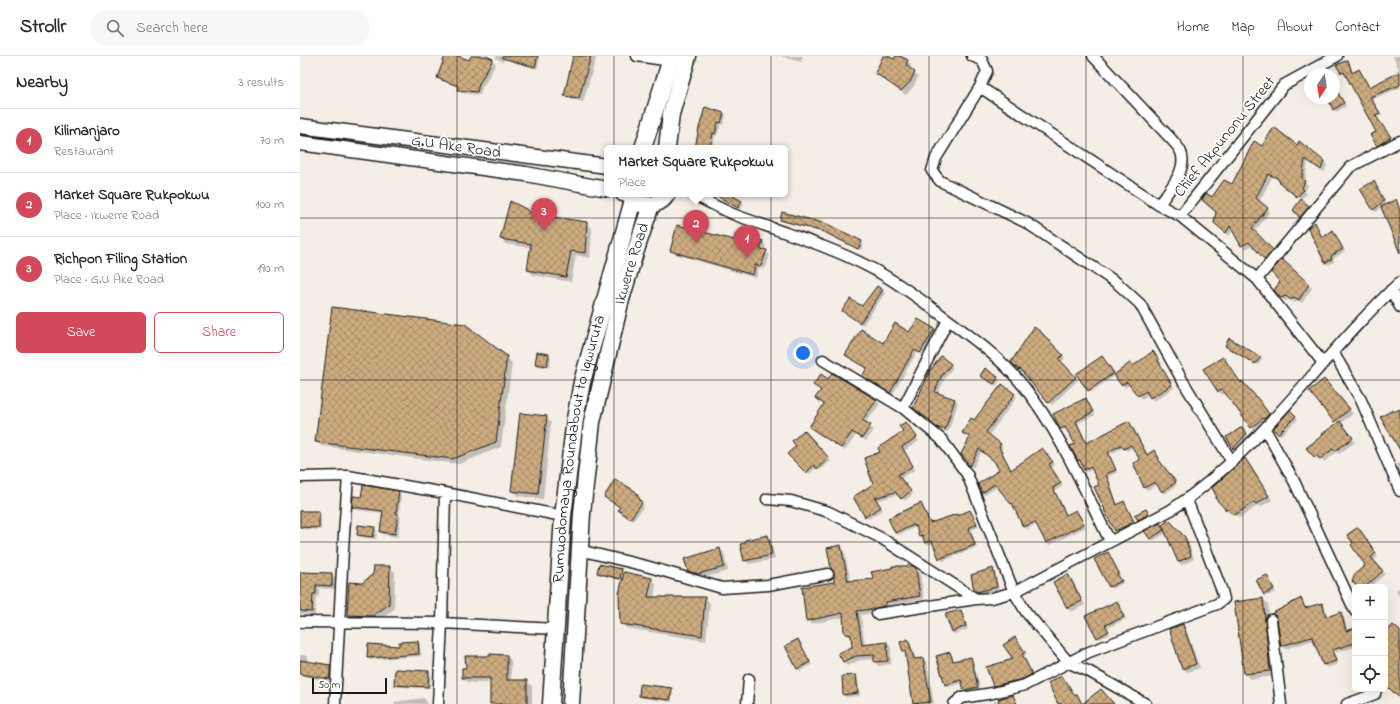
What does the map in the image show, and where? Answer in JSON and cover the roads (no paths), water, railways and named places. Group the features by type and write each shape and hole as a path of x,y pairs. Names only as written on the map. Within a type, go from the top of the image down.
{"main road":[{"path":"667,145 671,114 688,56"},
{"path":"644,145 672,58"},
{"path":"300,126 604,166"},
{"name":"G.U Ake Road","path":"300,143 526,174 604,188"},
{"name":"Rumuodomaya Roundabout to Igwuruta","path":"551,704 563,516 569,452 582,382 629,197"},
{"path":"631,197 642,204 651,205 664,197"},
{"name":"Ikwerre Road","path":"571,704 579,550 589,442 599,388 622,296 651,205"}],"street":[{"path":"638,56 672,58"},
{"path":"972,56 982,60 987,71 980,87 936,158 932,171 940,181 1027,223 1117,283 1140,304 1181,378 1232,462"},
{"path":"1093,56 1172,140 1180,151 1183,161 1180,172 1159,205"},
{"name":"Chief Akpunonu Street","path":"1180,216 1284,85 1337,56"},
{"path":"980,87 1159,205 1180,216 1257,279 1323,363"},
{"path":"1257,279 1350,167 1400,141"},
{"path":"698,197 736,216 837,251 873,269 903,287 984,346 1008,368 1025,388 1043,415 1065,452 1110,541"},
{"path":"877,614 976,599 992,598 1014,592 1171,510 1187,500 1232,462 1265,429 1333,352 1400,282"},
{"path":"1391,290 1400,307"},
{"path":"903,408 948,320"},
{"path":"1333,352 1361,400 1400,491"},
{"path":"823,360 903,408 941,439 967,474 1014,592 1026,612 1069,663 1088,671 1146,704"},
{"path":"1265,429 1294,481 1352,605"},
{"path":"300,477 348,476 445,492 563,516"},
{"path":"335,704 348,476"},
{"path":"438,704 442,623 445,492"},
{"path":"767,499 791,501 830,512 881,538 976,599"},
{"path":"954,704 961,698 993,693 1025,685 1089,652 1217,604 1224,599 1187,500"},
{"path":"579,550 646,566 722,588 768,585 828,574"},
{"path":"1271,620 1281,704"},
{"path":"300,622 442,623 556,629"},
{"path":"747,704 749,679"},
{"path":"1347,704 1371,697 1375,692"}],"place":[{"name":"Richpon Filing Station","path":"544,231"},
{"name":"Market Square Rukpokwu","path":"696,243"},
{"name":"Kilimanjaro","path":"747,258"}]}
